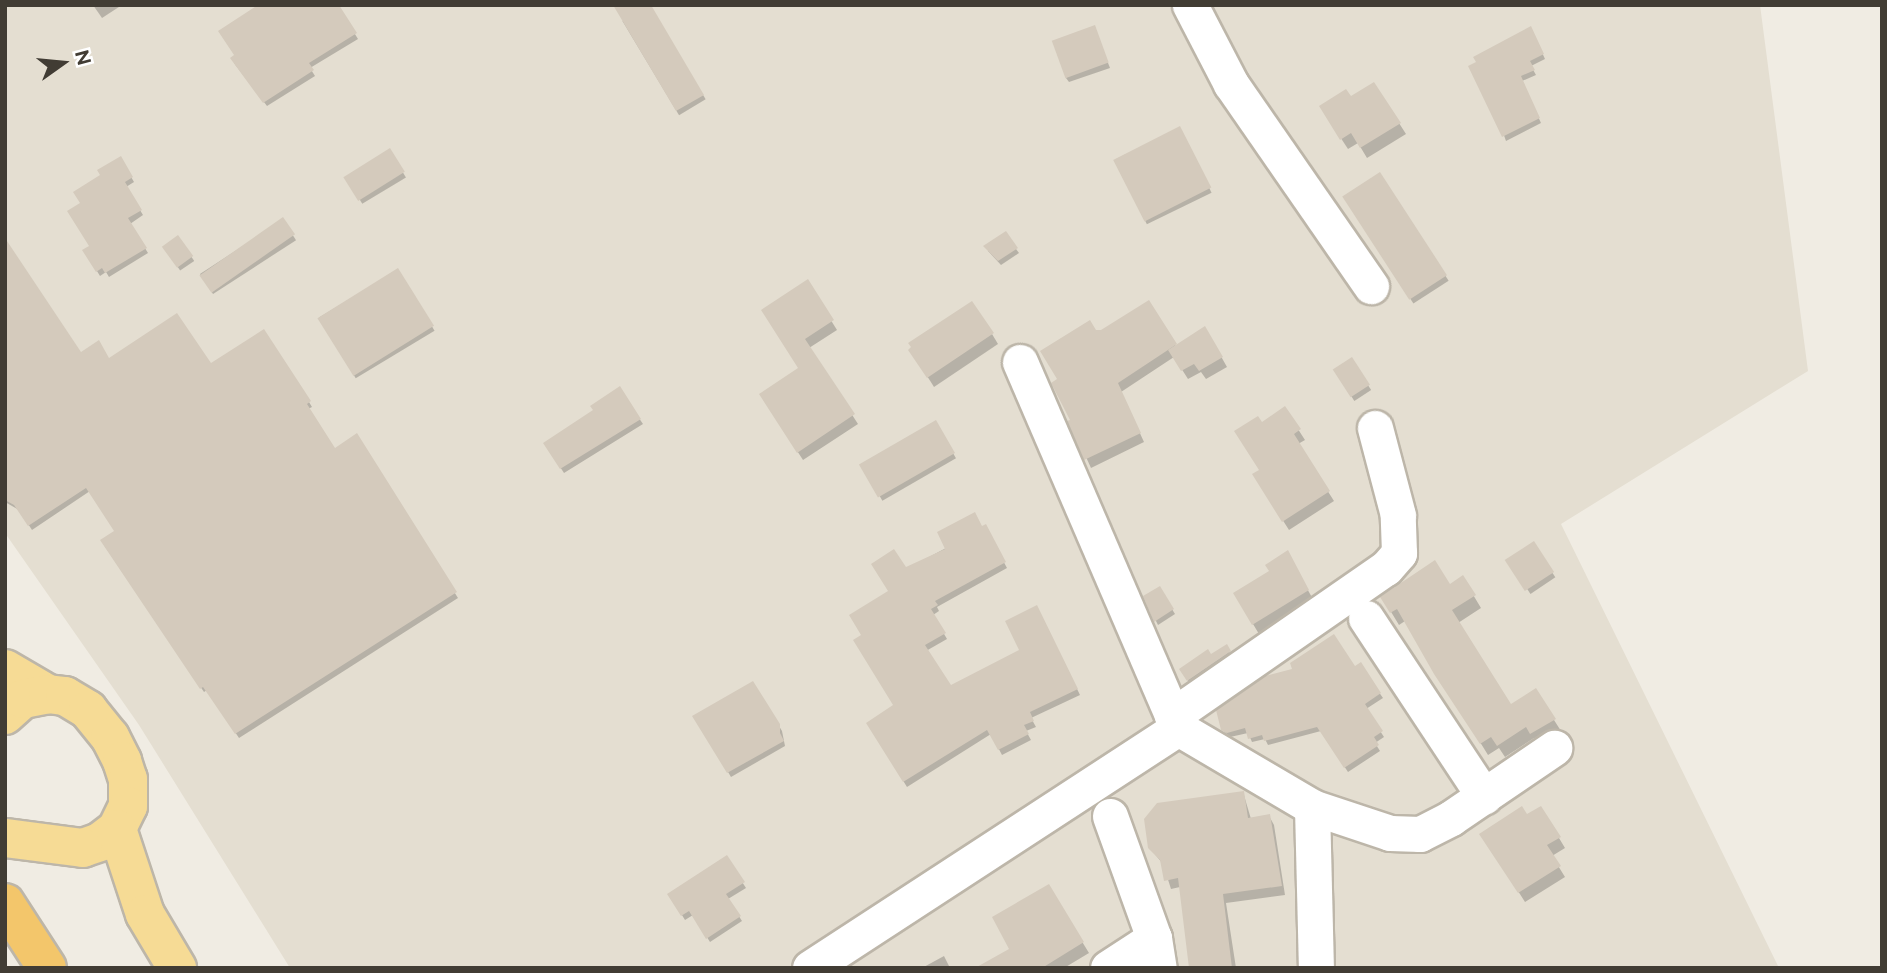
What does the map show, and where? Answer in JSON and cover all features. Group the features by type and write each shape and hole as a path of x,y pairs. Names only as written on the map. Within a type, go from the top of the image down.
{"highway":[{"path":"5,903 47,968"}],"main road":[{"path":"5,668 48,694"},
{"path":"5,715 23,699 48,694 65,696 88,710 110,737 128,779 128,806 117,829 100,842 83,848 5,838"},
{"path":"117,829 145,914 177,968"}],"street":[{"path":"1190,5 1231,84 1371,286"},
{"path":"1020,362 1175,722 1312,807 1390,833 1420,834 1451,818 1554,748"},
{"path":"810,968 1175,722 1386,568 1399,553 1398,515 1375,428"},
{"path":"1366,618 1484,796"},
{"path":"1312,807 1316,968"},
{"path":"1108,968 1157,953 1110,816"}],"shaded area":[{"path":"5,5 1760,5 1808,371 1561,524 1779,968 290,968 139,725 5,533"}],"building":[{"path":"258,5 339,5 357,33 309,63 314,70 263,103 230,58 234,55 218,31"},
{"path":"613,5 651,5 704,95 676,111"},
{"path":"1095,25 1109,63 1065,78 1052,41"},
{"path":"1531,26 1544,54 1530,61 1535,70 1521,76 1540,118 1502,137 1468,66 1476,62 1473,57"},
{"path":"1374,82 1401,123 1360,148 1351,133 1340,140 1319,106 1346,89 1351,96"},
{"path":"1180,126 1211,187 1144,222 1113,160"},
{"path":"390,148 405,172 358,201 343,177"},
{"path":"121,156 133,177 125,182 142,210 128,218 147,248 105,273 102,268 96,272 82,250 89,246 67,211 80,203 73,192 100,175 97,170"},
{"path":"1380,172 1447,275 1409,300 1342,197"},
{"path":"283,217 295,234 211,293 199,276"},
{"path":"1006,231 1018,248 998,261 983,246"},
{"path":"178,235 193,256 177,268 162,247"},
{"path":"5,238 81,352 99,340 109,358 177,313 211,363 264,329 311,401 307,404 335,448 357,433 457,592 235,734 203,687 200,689 100,540 114,531 86,488 28,526 14,505 5,500"},
{"path":"398,268 434,326 353,376 317,318"},
{"path":"808,279 834,320 805,339 855,414 797,453 759,394 798,368 761,310"},
{"path":"1149,300 1177,344 1118,383 1141,433 1084,460 1067,421 1070,420 1051,383 1057,379 1040,351 1090,320 1096,330 1101,330"},
{"path":"972,301 994,333 927,378 908,350 911,347 908,343"},
{"path":"1205,326 1223,357 1199,371 1194,364 1181,371 1168,350"},
{"path":"1352,357 1370,385 1351,397 1333,370"},
{"path":"620,386 641,419 560,469 543,443 593,410 590,406"},
{"path":"1285,406 1301,429 1294,434 1330,491 1282,522 1252,474 1259,470 1234,431 1258,416 1262,422"},
{"path":"936,420 955,453 878,497 859,464"},
{"path":"975,512 982,526 986,524 1006,562 935,601 938,605 931,609 946,633 925,645 951,685 1019,650 1005,621 1037,605 1078,689 1030,712 1034,721 1024,725 1029,734 998,750 987,730 903,782 866,723 893,705 853,640 861,635 849,615 888,591 871,564 894,549 906,567 945,549 937,532"},
{"path":"1534,541 1554,572 1525,591 1505,560"},
{"path":"1288,550 1309,590 1252,625 1233,593 1269,571 1265,565"},
{"path":"1435,560 1450,584 1463,575 1476,595 1452,610 1511,704 1536,688 1556,719 1530,734 1526,727 1497,746 1491,737 1480,744 1434,674 1397,609 1390,613 1380,597"},
{"path":"1160,586 1174,609 1154,622 1143,596"},
{"path":"1334,634 1355,666 1361,662 1381,693 1365,704 1383,731 1374,737 1379,745 1344,768 1317,727 1264,741 1262,735 1248,739 1245,728 1227,733 1221,730 1216,710 1265,676 1292,669 1290,663"},
{"path":"1227,644 1231,651 1187,681 1179,669 1208,649 1211,654"},
{"path":"753,681 780,724 784,741 727,773 692,716"},
{"path":"1244,791 1248,818 1270,814 1282,886 1223,894 1232,968 1189,968 1178,878 1164,881 1160,860 1148,848 1144,819 1157,803"},
{"path":"1522,806 1527,814 1541,806 1561,837 1547,845 1561,866 1518,893 1479,834"},
{"path":"727,855 745,882 726,894 741,916 706,939 689,911 681,916 667,894"},
{"path":"1049,884 1084,942 1042,968 975,968 1009,949 992,917"}]}
